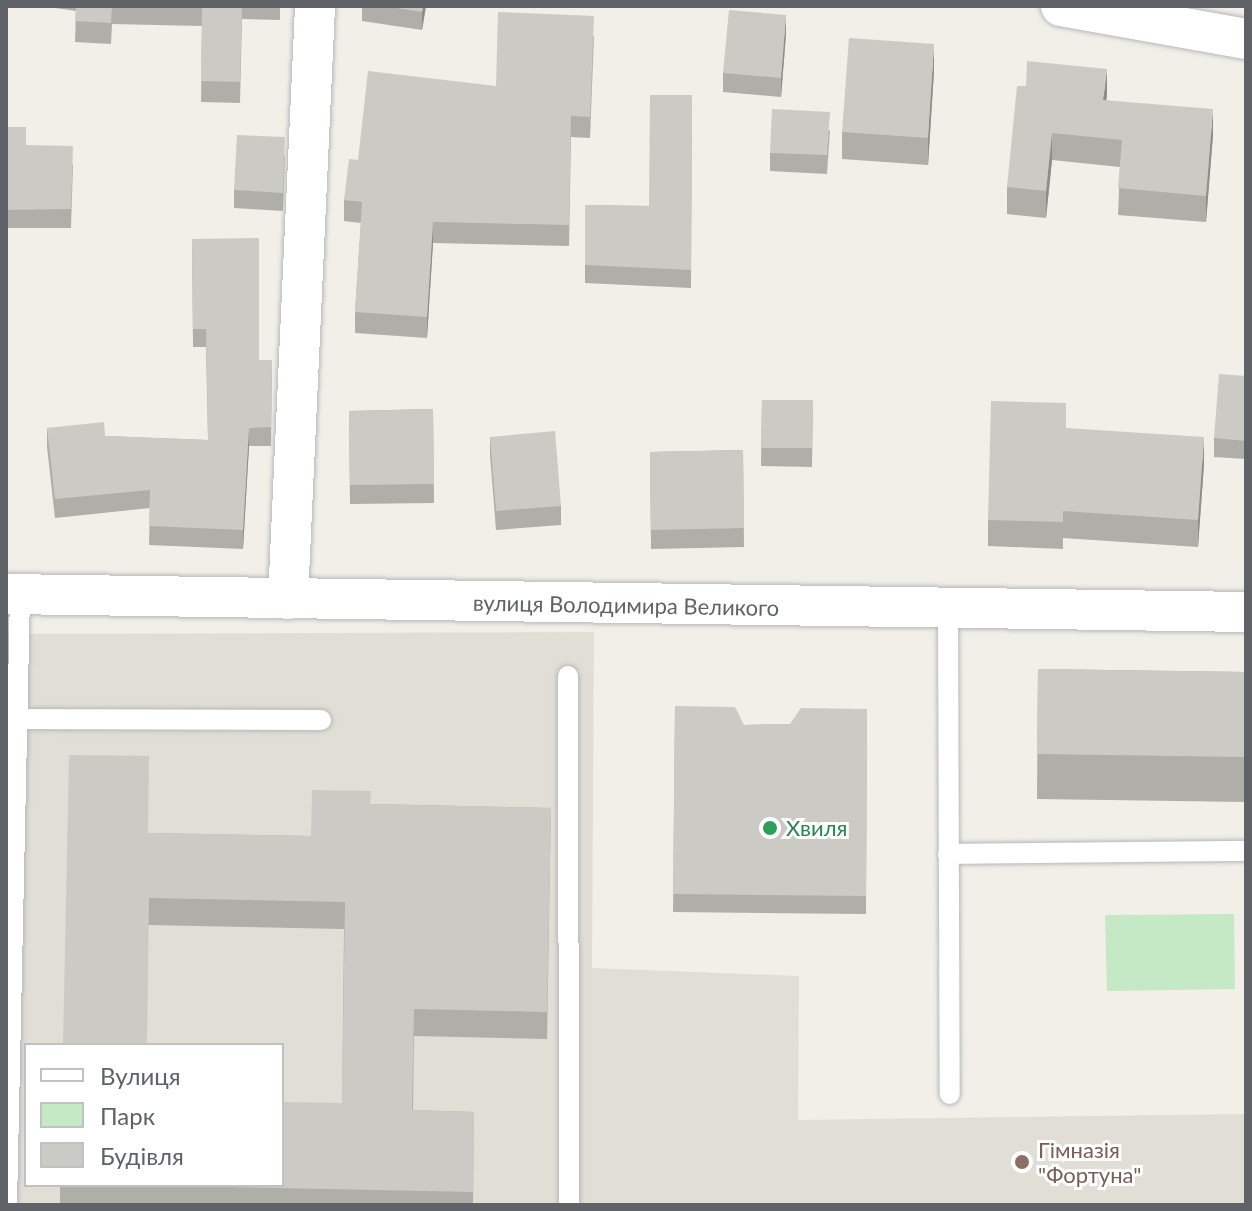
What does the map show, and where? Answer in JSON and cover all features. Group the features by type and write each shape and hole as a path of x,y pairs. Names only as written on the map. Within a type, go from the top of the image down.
{"street":[{"path":"288,599 315,6"},
{"path":"1061,6 1246,39"},
{"name":"вулиця Володимира Великого","path":"13,594 1246,612"}],"lane":[{"path":"7,1205 17,719 13,594"},
{"path":"948,609 950,1094"},
{"path":"568,676 569,1205"},
{"path":"17,719 321,720"},
{"path":"948,854 1246,851"}],"shaded area":[{"path":"594,632 592,968 799,976 798,1120 1246,1114 1246,1205 6,1205 6,634"}],"green space":[{"path":"1234,914 1235,989 1107,991 1105,915"}],"building":[{"path":"76,6 112,6 111,23 75,21"},
{"path":"202,6 242,6 240,82 201,81"},
{"path":"384,6 423,6 422,12"},
{"path":"729,10 786,15 781,78 723,73"},
{"path":"498,12 594,16 590,117 571,116 569,225 433,222 427,317 355,312 362,202 344,200 349,159 358,160 368,71 496,86"},
{"path":"849,38 934,44 928,138 842,132"},
{"path":"1027,61 1107,69 1103,100 1213,109 1206,196 1118,188 1122,140 1052,133 1046,191 1007,187 1017,86 1026,86"},
{"path":"650,95 692,95 691,270 585,265 585,205 649,206"},
{"path":"772,109 830,112 827,155 770,153"},
{"path":"6,127 26,127 26,145 73,146 71,209 6,210"},
{"path":"237,135 285,137 283,193 234,190"},
{"path":"259,238 259,360 272,360 271,427 249,428 243,530 149,526 150,490 55,499 47,428 104,422 105,436 208,440 206,329 193,329 192,239"},
{"path":"1219,374 1246,376 1246,441 1214,438"},
{"path":"762,400 813,400 812,448 761,448"},
{"path":"991,401 1066,403 1066,428 1204,437 1198,520 1063,511 1063,522 988,520"},
{"path":"433,409 434,484 350,485 349,411"},
{"path":"555,431 561,506 496,511 490,437"},
{"path":"743,450 744,528 651,530 650,452"},
{"path":"1038,669 1246,672 1246,757 1037,754"},
{"name":"Хвиля","path":"675,706 735,707 744,725 790,724 801,708 867,709 866,896 673,894"},
{"path":"69,755 149,756 148,833 311,836 312,790 371,791 370,804 551,808 547,1012 414,1009 412,1110 474,1112 473,1192 229,1187 284,1187 284,1102 342,1103 345,902 149,898 147,1043 63,1043"}],"place":[{"name":"Хвиля","path":"770,828"},
{"name":"Гімназія \"Фортуна\"","path":"1022,1162"}]}
